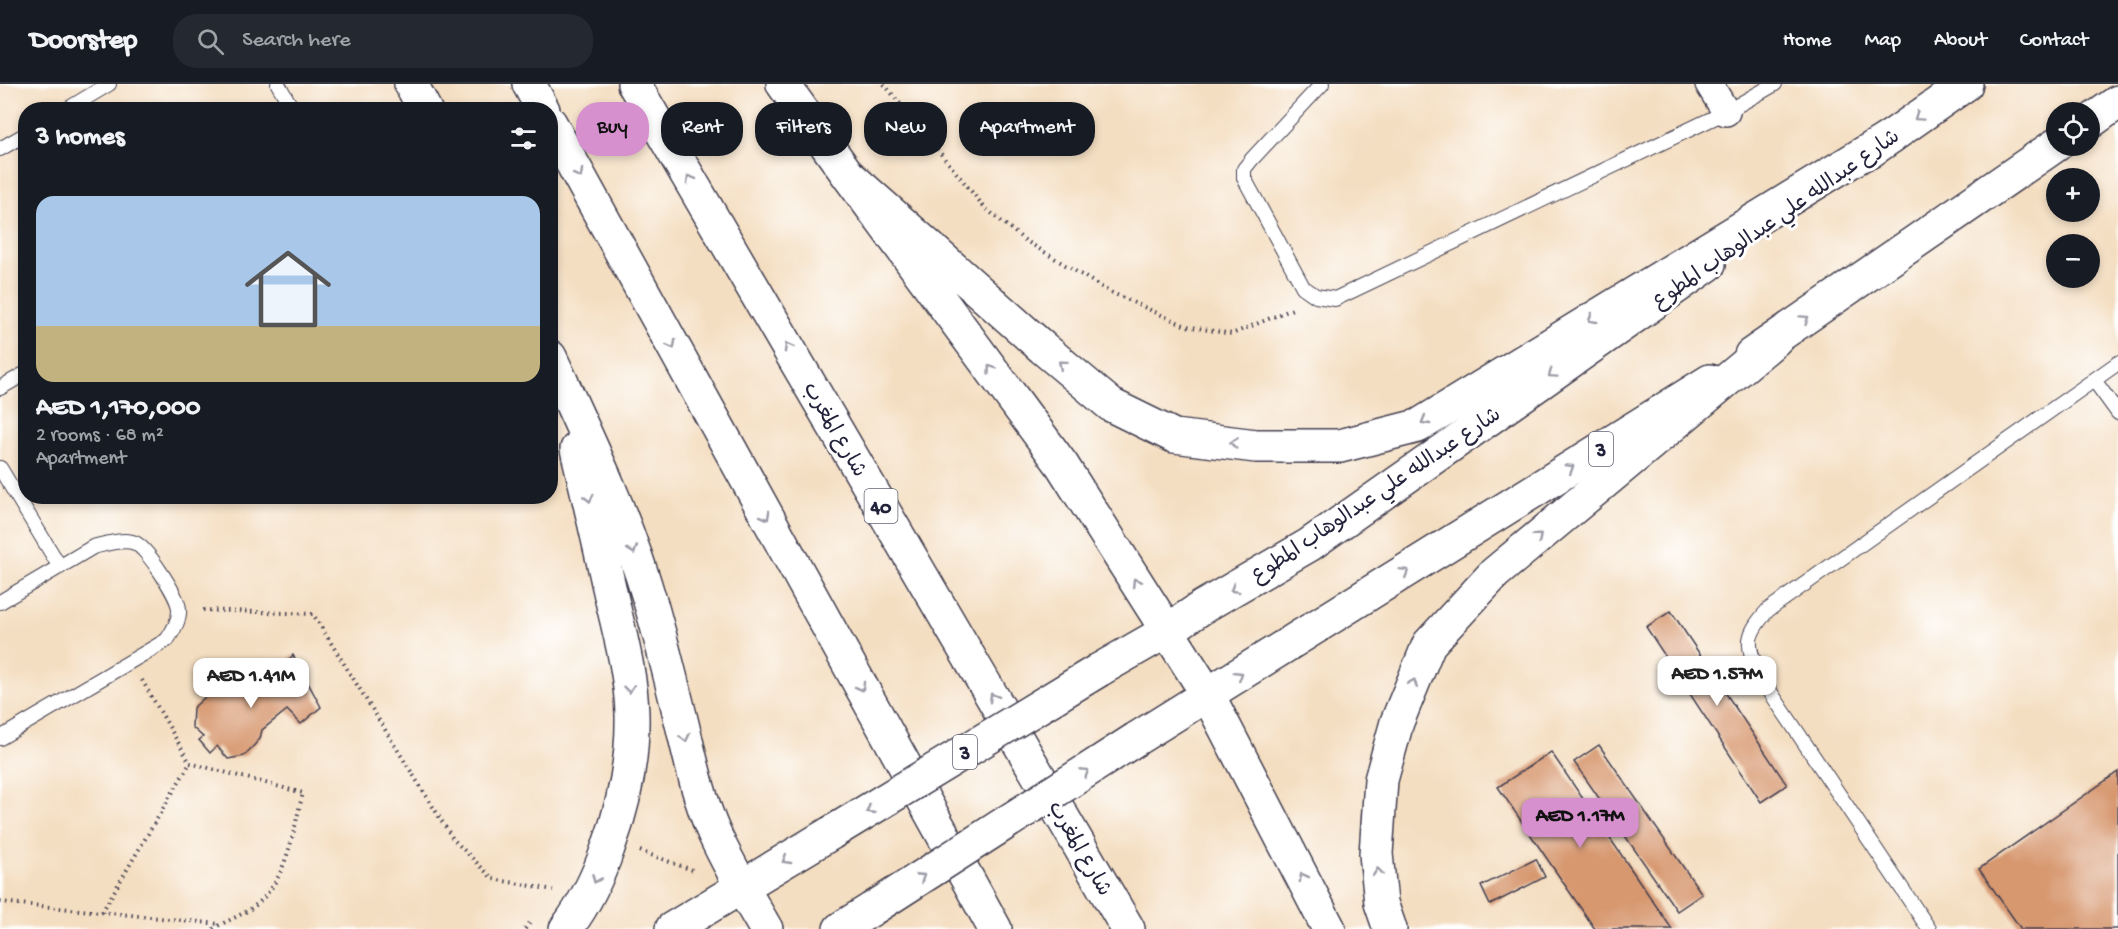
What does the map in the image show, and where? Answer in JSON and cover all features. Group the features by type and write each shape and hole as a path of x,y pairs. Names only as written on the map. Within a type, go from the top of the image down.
{"main road":[{"path":"411,84 421,102"},
{"path":"529,84 539,102"},
{"name":"شارع المغرب","path":"634,84 1128,929"},
{"path":"783,84 848,176 1062,465 1208,695 1329,929"},
{"name":"شارع عبدالله علي عبدالوهاب المطوع","path":"672,929 1309,544 1966,84"},
{"path":"2100,115 2118,102"},
{"path":"848,176 1111,405 1174,436 1256,446 1340,446 1418,426 1892,136"},
{"path":"558,137 995,929"},
{"name":"3","path":"840,929 1136,739 1774,340 2046,152"},
{"path":"1390,929 1381,903 1376,854 1381,780 1397,722 1429,644 1495,573 1774,340"},
{"path":"558,373 594,449 618,508 650,600 694,776 714,832 741,887 766,929"},
{"path":"558,377 623,646 632,712 629,764 618,818 592,887 580,911 566,929"}],"street":[{"path":"1709,84 1726,112"}],"lane":[{"path":"79,102 109,84"},
{"path":"278,84 288,102"},
{"path":"1322,84 1244,169 1244,178 1303,287 1316,296 1335,299 1726,112 1775,84"},
{"path":"0,149 18,139"},
{"path":"1929,929 1759,675 1750,652 1750,637 1755,624 1768,610 2118,363"},
{"path":"0,388 18,378"},
{"path":"2094,380 2118,413"},
{"path":"0,468 18,498"},
{"path":"22,504 60,567"},
{"path":"0,602 93,547 134,542 146,550 177,599 179,609 174,630 167,640 0,738"}],"path":[{"path":"884,84 985,207 1023,239 1108,291 1186,326 1232,334 1289,312 1316,296"},
{"path":"179,609 313,614 453,839 493,879 554,890"},
{"path":"131,661 190,763 303,793 283,867 273,886 258,903 241,915 213,929"},
{"path":"102,912 190,763"},
{"path":"0,902 221,924"}],"building":[{"path":"1671,611 1787,785 1761,802 1646,627"},
{"path":"293,655 321,707 301,724 287,710 262,730 260,739 244,756 228,759 217,746 210,753 199,740 203,737 192,727 193,708 225,679 230,683 249,667 266,685"},
{"path":"1599,745 1702,894 1677,911 1574,762"},
{"path":"1551,752 1672,929 1595,929 1498,787"},
{"path":"2118,772 2118,929 2021,929 1979,869"},
{"path":"1536,859 1545,877 1490,905 1481,886"}]}
